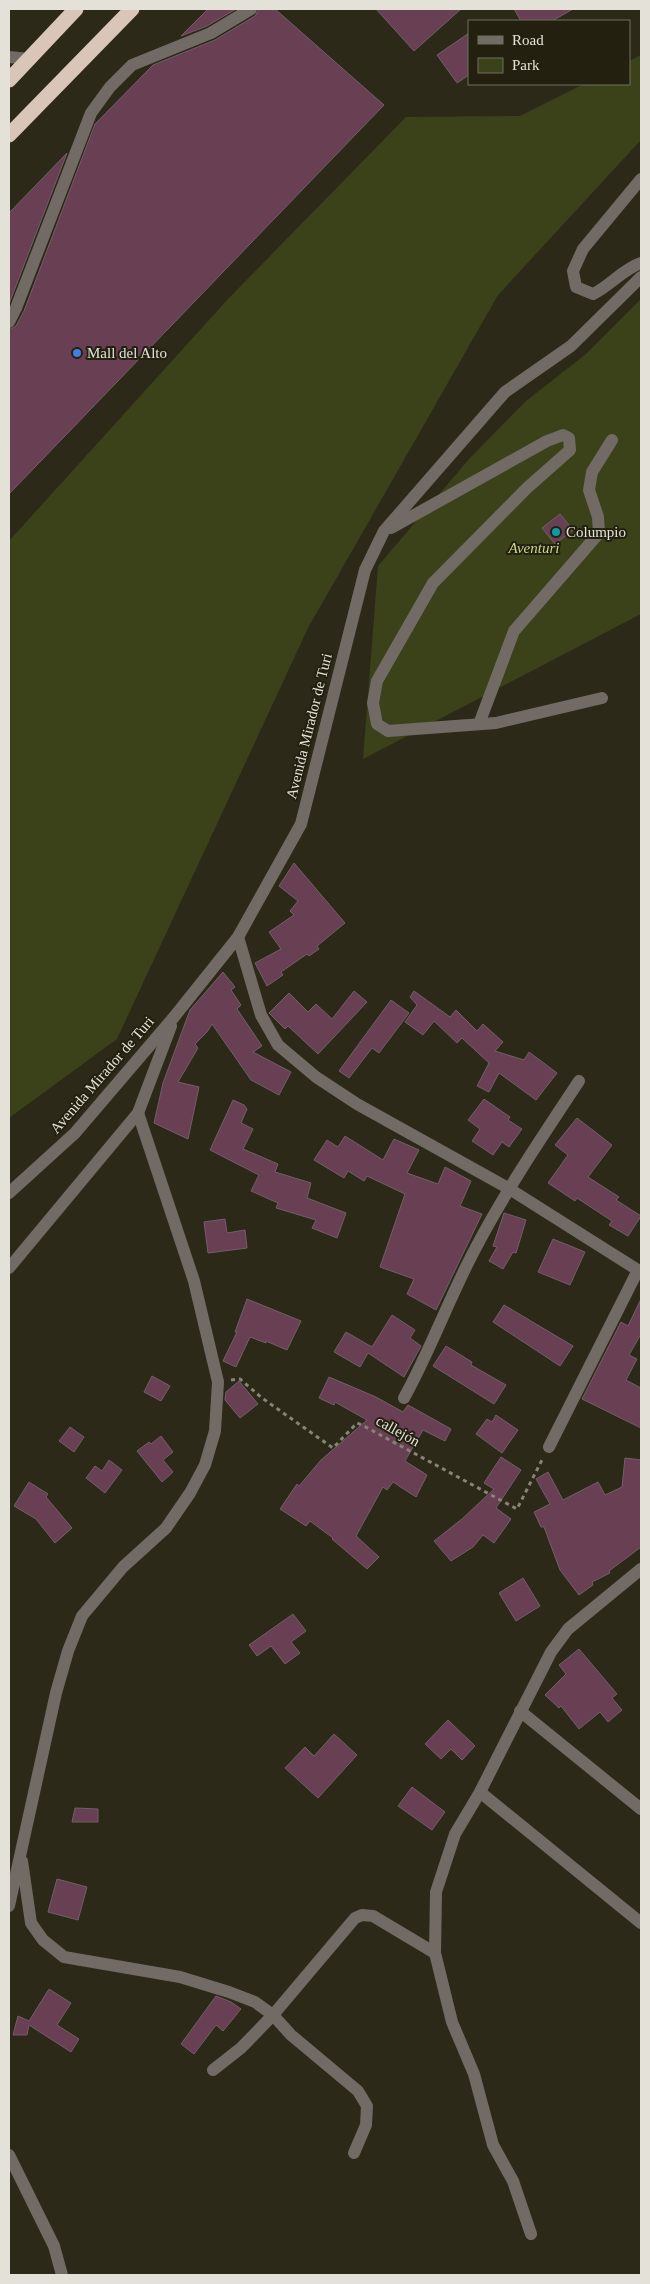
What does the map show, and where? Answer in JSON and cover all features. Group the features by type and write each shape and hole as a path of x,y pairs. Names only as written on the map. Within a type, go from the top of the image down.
{"highway":[{"path":"9,80 76,9"},
{"path":"9,136 132,9"}],"street":[{"path":"9,322 91,113 110,87 132,65 211,33 251,9"},
{"path":"9,57 29,59"},
{"path":"641,179 583,249 573,271 576,287 592,294 606,288 631,266 641,263"},
{"name":"Avenida Mirador de Turi","path":"9,1193 75,1133 174,1017 238,937 301,824 365,570 384,531 505,392 571,346 641,277"},
{"path":"384,531 547,441 563,435 569,438 570,450 527,488 434,583 377,680 372,703 378,724 388,731 496,723 602,698"},
{"path":"479,724 514,630 599,533 598,517 589,490 590,481 592,472 612,440"},
{"path":"238,937 261,1015 278,1045 316,1077 357,1104 508,1188 640,1271 549,1447"},
{"path":"9,1268 138,1113 174,1017"},
{"path":"404,1398 422,1365 473,1253 508,1188 579,1081"},
{"path":"9,1906 56,1693 68,1651 82,1616 122,1567 166,1528 190,1493 205,1465 215,1431 218,1382 194,1281 138,1113"},
{"path":"531,2234 513,2180 493,2145 474,2074 452,2022 435,1953 436,1892 455,1834 480,1792 551,1652 568,1629 641,1569"},
{"path":"520,1711 641,1809"},
{"path":"480,1792 641,1924"},
{"path":"21,1856 31,1923 43,1940 64,1957 180,1977 230,1992 255,2002 273,2014 291,2035 358,2091 367,2106 366,2124 354,2153"},
{"path":"212,2070 241,2048 273,2014 350,1923 362,1915 373,1916 435,1953"},
{"path":"9,2155 54,2246 62,2275"}],"path":[{"name":"callejón","path":"218,1382 240,1379 262,1398 332,1448 357,1423 362,1424 517,1509 549,1447"}],"green space":[{"path":"641,55 641,140 498,295 308,628 117,1039 9,1118 9,541 228,299 406,117 520,116 582,85 630,85 630,60"},
{"name":"Aventuri","path":"641,299 641,614 363,759 378,566 470,458 526,401 586,354"}],"building":[{"path":"208,9 236,9 207,26 181,36"},
{"name":"Mall del Alto","path":"259,9 275,9 384,105 9,494 9,330 16,326 24,311 95,124 153,65 215,40 255,16"},
{"path":"376,9 461,9 414,51"},
{"path":"514,9 573,9 554,20 520,20"},
{"path":"468,34 468,76 457,83 437,55"},
{"path":"67,153 9,304 9,213"},
{"path":"560,514 573,530 555,544 542,528"},
{"path":"294,863 345,923 317,946 319,949 309,956 307,954 281,972 283,975 267,986 255,963 281,949 269,932 294,915 290,911 298,901 279,886"},
{"path":"223,972 235,987 231,990 241,1005 237,1009 262,1046 253,1052 291,1072 279,1095 251,1080 212,1024 195,1044 198,1048 178,1082 199,1087 188,1139 154,1123 163,1083 190,1010"},
{"path":"354,991 367,1002 318,1054 288,1026 285,1029 269,1013 289,993 308,1012 316,1004 332,1019"},
{"path":"414,991 450,1017 456,1010 477,1031 483,1024 503,1042 495,1051 524,1060 529,1052 557,1073 536,1100 499,1073 489,1092 477,1086 489,1063 462,1038 457,1043 434,1021 423,1035 405,1022 417,1005 410,997"},
{"path":"391,1000 409,1013 379,1053 372,1048 349,1078 339,1071"},
{"path":"484,1099 510,1117 508,1120 522,1129 509,1147 502,1142 493,1155 472,1141 480,1129 468,1120"},
{"path":"233,1100 244,1105 247,1109 241,1123 253,1129 243,1149 278,1164 275,1172 311,1183 307,1198 346,1213 337,1238 312,1228 316,1220 276,1208 278,1203 251,1191 259,1175 210,1150"},
{"path":"577,1118 612,1145 588,1177 619,1197 616,1200 641,1216 628,1236 609,1225 612,1221 577,1198 575,1201 548,1183 568,1155 555,1145"},
{"path":"345,1136 383,1160 394,1139 419,1150 407,1173 438,1184 445,1167 471,1181 460,1206 482,1214 436,1310 407,1294 414,1279 380,1267 405,1194 367,1176 364,1181 348,1171 344,1178 314,1160 327,1140 338,1147"},
{"path":"504,1213 526,1220 516,1253 513,1252 503,1269 489,1261 497,1247 493,1246"},
{"path":"225,1219 227,1233 245,1230 247,1248 208,1253 204,1222"},
{"path":"553,1239 585,1252 570,1285 538,1272"},
{"path":"247,1299 301,1321 287,1350 266,1341 266,1343 250,1337 236,1367 223,1361 237,1332 235,1332"},
{"path":"641,1299 641,1334 629,1355 637,1359 626,1380 641,1388 641,1428 582,1399 621,1322 628,1326"},
{"path":"504,1305 573,1346 560,1366 493,1322"},
{"path":"392,1315 415,1330 410,1338 421,1346 404,1377 368,1353 360,1367 334,1352 346,1332 372,1347"},
{"path":"446,1346 472,1362 471,1365 506,1385 494,1404 433,1366"},
{"path":"152,1376 170,1386 161,1401 144,1392"},
{"path":"329,1377 376,1397 403,1412 408,1405 451,1429 445,1441 423,1430 405,1461 427,1475 416,1497 393,1482 387,1490 383,1487 356,1536 379,1557 367,1569 333,1538 310,1521 306,1526 280,1509 297,1484 299,1486 321,1460 367,1420 335,1402 334,1405 319,1398"},
{"path":"239,1381 258,1404 240,1418 225,1400 226,1392"},
{"path":"496,1415 518,1430 502,1453 476,1434 487,1419 492,1422"},
{"path":"70,1427 84,1437 74,1452 59,1441"},
{"path":"161,1436 173,1452 163,1460 173,1472 162,1482 137,1451"},
{"path":"501,1457 521,1470 496,1508 511,1519 494,1543 483,1535 473,1547 451,1561 434,1541 462,1519 494,1489 484,1483"},
{"path":"625,1458 641,1460 641,1547 609,1571 610,1573 592,1582 593,1585 579,1595 560,1570 544,1527 541,1527 534,1512 550,1504 536,1479 548,1472 563,1500 598,1482 605,1495 622,1487"},
{"path":"109,1460 122,1470 105,1493 86,1478 95,1466 102,1471"},
{"path":"29,1482 48,1494 46,1497 72,1528 55,1543 36,1519 14,1506"},
{"path":"523,1578 540,1606 516,1621 499,1593"},
{"path":"293,1614 306,1631 291,1642 300,1653 285,1664 271,1646 257,1656 249,1645"},
{"path":"579,1649 617,1694 612,1698 622,1710 608,1722 600,1712 579,1729 561,1706 559,1708 545,1695 566,1674 559,1665"},
{"path":"448,1720 475,1746 462,1760 451,1749 441,1759 425,1744"},
{"path":"334,1734 357,1755 318,1798 285,1768 305,1747 314,1756"},
{"path":"412,1787 445,1812 432,1830 398,1806"},
{"path":"75,1808 98,1809 98,1822 72,1822"},
{"path":"57,1879 87,1887 78,1920 48,1912"},
{"path":"49,1989 71,2003 57,2025 79,2039 71,2052 29,2025 27,2035 13,2035 18,2016 29,2021"},
{"path":"216,1996 231,2002 241,2009 223,2031 216,2025 194,2054 181,2044"}],"place":[{"name":"Mall del Alto","path":"77,353"},
{"name":"Columpio","path":"556,532"}]}
